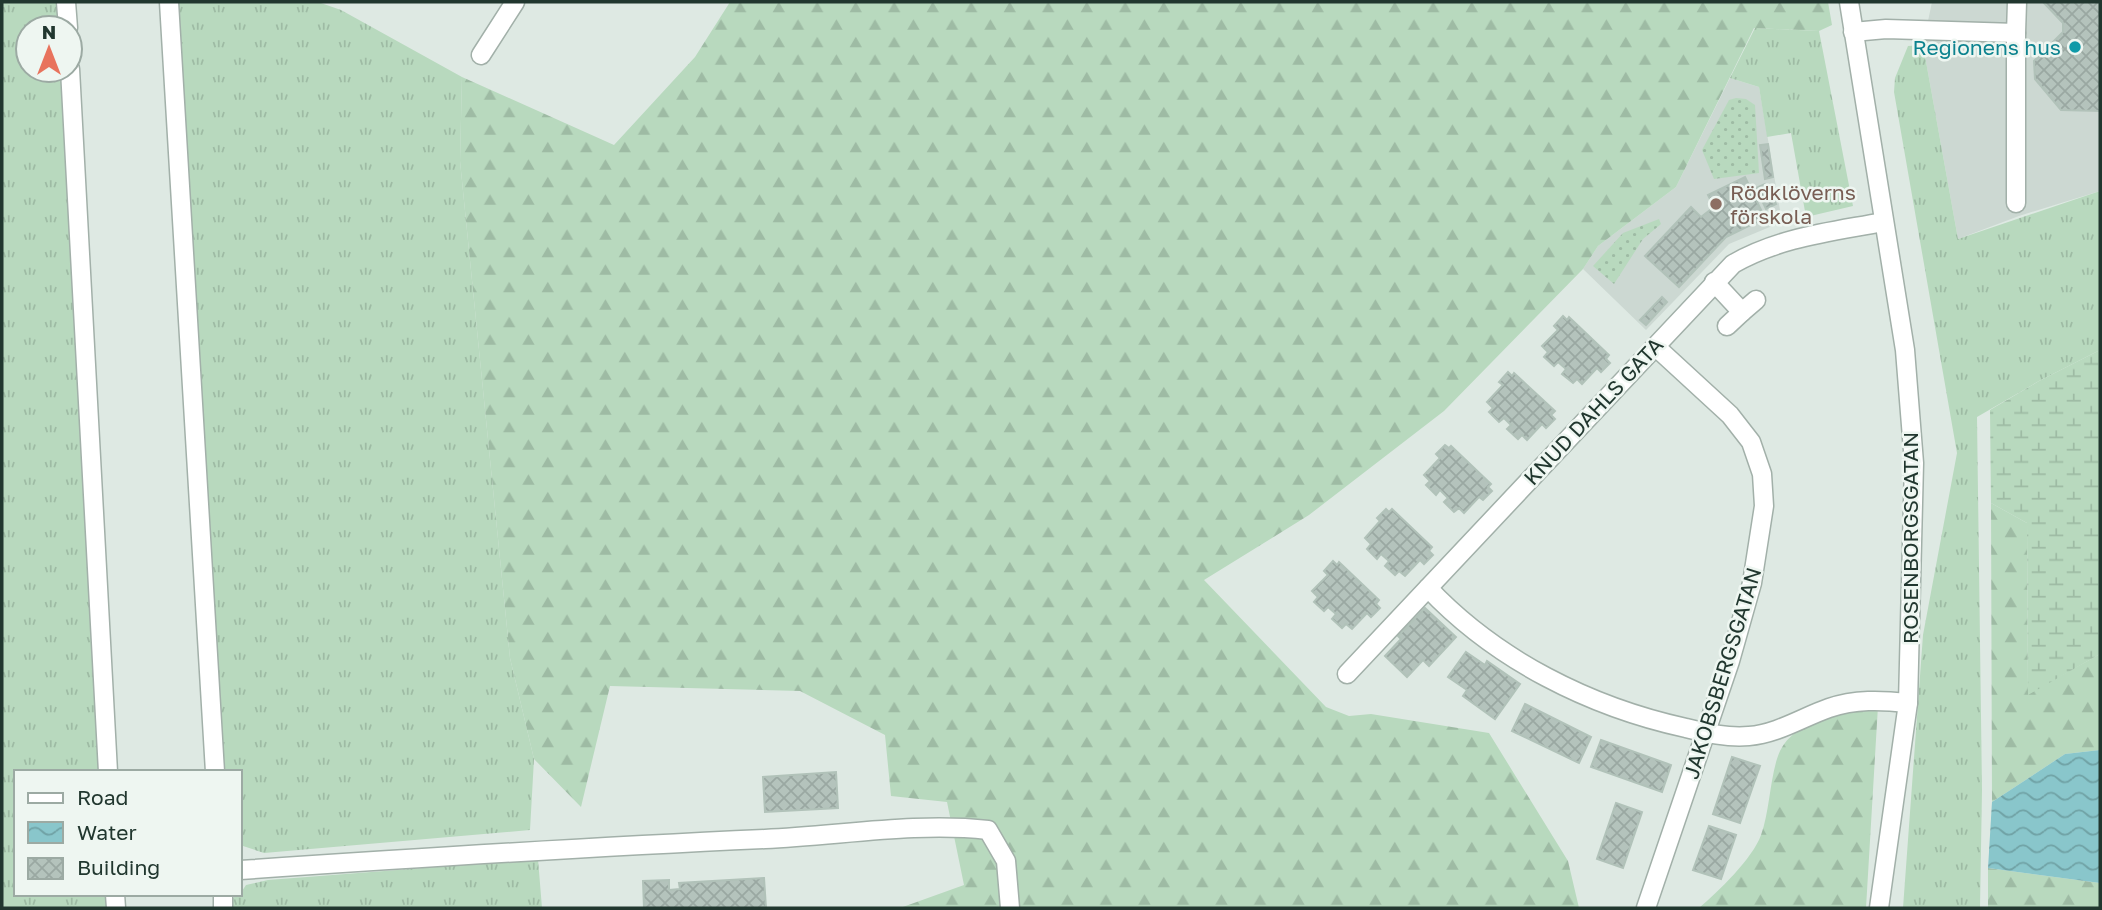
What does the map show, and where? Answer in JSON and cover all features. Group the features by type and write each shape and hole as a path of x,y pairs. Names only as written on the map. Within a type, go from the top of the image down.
{"street":[{"path":"169,2 215,770"},
{"path":"481,55 515,2"},
{"name":"ROSENBORGSGATAN","path":"1849,2 1905,350 1914,463 1908,703 1879,908"},
{"path":"2016,203 2017,2"},
{"path":"1853,32 1886,29 2016,33"},
{"path":"71,84 108,770"},
{"name":"KNUD DAHLS GATA","path":"1347,674 1733,264 1754,251 1790,239 1883,222"},
{"path":"1714,282 1742,312"},
{"path":"1727,326 1756,300"},
{"name":"JAKOBSBERGSGATAN","path":"1646,908 1730,661 1752,583 1765,506 1764,487 1751,442 1721,407 1656,347"},
{"path":"1427,589 1446,608 1505,652 1552,681 1644,719 1705,733 1749,736 1773,730 1841,704 1863,700 1908,703"},
{"path":"242,870 951,826 988,830 1006,861 1010,908"}],"shaded area":[{"path":"1932,2 2100,2 2100,191 2019,216 1958,239 1923,45"},
{"name":"Rödklöverns förskola","path":"1730,78 1759,87 1782,222 1729,244 1646,330 1583,269 1598,246 1676,187"}],"green space":[{"path":"2,2 66,2 67,14 14,14 14,84 71,84 108,770 14,770 14,896 115,896 116,908 2,908"},
{"path":"169,2 318,2 341,10 462,77 460,161 510,658 534,759 530,830 264,853 242,846 242,770 215,770"},
{"path":"730,2 1828,2 1832,25 1819,31 1754,28 1676,187 1598,246 1583,269 1444,411 1309,515 1204,580 1326,707 1349,716 1371,714 1489,733 1568,861 1579,908 900,908 964,885 947,802 891,796 885,735 800,691 610,686 581,807 534,759 510,658 460,161 462,77 614,145 695,57"},
{"path":"1755,28 1819,31 1853,206 1806,217 1791,133 1767,137 1759,87 1730,78"},
{"path":"1923,45 1958,239 2100,191 2100,350 1977,417 1982,790 1980,908 1903,908 1923,635 1957,453 1894,92 1895,78 1908,46"},
{"path":"1746,99 1755,105 1759,173 1714,179 1702,150 1729,100"},
{"path":"1659,219 1661,224 1643,239 1614,284 1593,266 1623,233"},
{"path":"2100,350 2100,654 2028,695 2027,523 1991,503 1990,410"},
{"path":"1991,503 2027,523 2028,694 2100,654 2100,750 2065,754 1992,802"},
{"path":"1878,706 1866,908 1699,908 1734,874 1757,844 1764,825 1777,760 1787,740 1809,724"},
{"path":"538,859 542,908 224,908 235,896 242,896 246,885 268,880"},
{"path":"1988,868 2100,883 2100,908 1988,908"}],"water":[{"path":"2100,750 2100,883 1988,868 1992,802 2065,754"}],"building":[{"name":"Regionens hus","path":"2043,2 2100,2 2100,111 2061,110 2035,79 2034,61 2063,32 2063,23"},
{"path":"1768,144 1773,177 1765,179 1760,145"},
{"path":"1745,177 1765,218 1726,237 1679,287 1645,256 1691,207 1701,217 1714,207 1708,195"},
{"path":"1765,184 1776,204 1766,209 1756,188"},
{"path":"1662,297 1667,302 1646,325 1640,320"},
{"path":"1563,316 1567,320 1569,317 1609,355 1606,359 1610,363 1601,372 1597,368 1582,384 1577,379 1573,383 1562,374 1566,369 1558,362 1554,366 1544,357 1548,352 1542,346 1558,330 1554,326"},
{"path":"1508,372 1512,376 1514,373 1555,411 1551,415 1555,419 1546,428 1542,424 1527,440 1522,435 1518,439 1507,429 1511,425 1504,418 1499,422 1489,412 1493,408 1487,402 1503,385 1499,382"},
{"path":"1445,445 1449,448 1451,446 1491,484 1488,487 1492,491 1483,500 1479,497 1464,513 1459,508 1454,512 1444,502 1448,498 1440,490 1436,495 1426,485 1430,481 1424,475 1440,458 1436,454"},
{"path":"1386,509 1389,512 1392,509 1432,547 1429,551 1433,555 1424,564 1420,560 1405,576 1399,571 1395,575 1385,566 1389,561 1381,554 1377,559 1367,549 1371,544 1365,538 1380,521 1377,518"},
{"path":"1333,561 1337,565 1339,562 1379,600 1376,604 1380,608 1371,617 1367,613 1352,629 1346,624 1342,628 1332,619 1336,614 1328,607 1324,611 1314,602 1318,597 1312,591 1328,575 1324,571"},
{"path":"1425,608 1456,637 1429,666 1423,660 1407,677 1385,656 1401,639 1398,636"},
{"path":"1466,652 1485,665 1487,661 1520,684 1495,719 1463,696 1467,690 1448,677"},
{"path":"1525,704 1591,737 1579,763 1512,731"},
{"path":"1601,740 1671,765 1662,792 1591,767"},
{"path":"1732,757 1760,766 1740,823 1713,814"},
{"path":"836,772 838,808 765,812 763,777"},
{"path":"1616,803 1642,812 1623,868 1597,859"},
{"path":"1709,826 1736,835 1721,879 1693,870"},
{"path":"764,878 766,908 644,908 643,881 669,880 669,890 680,889 679,883"}],"place":[{"name":"Regionens hus","path":"2075,47"},
{"name":"Rödklöverns förskola","path":"1716,204"}]}
